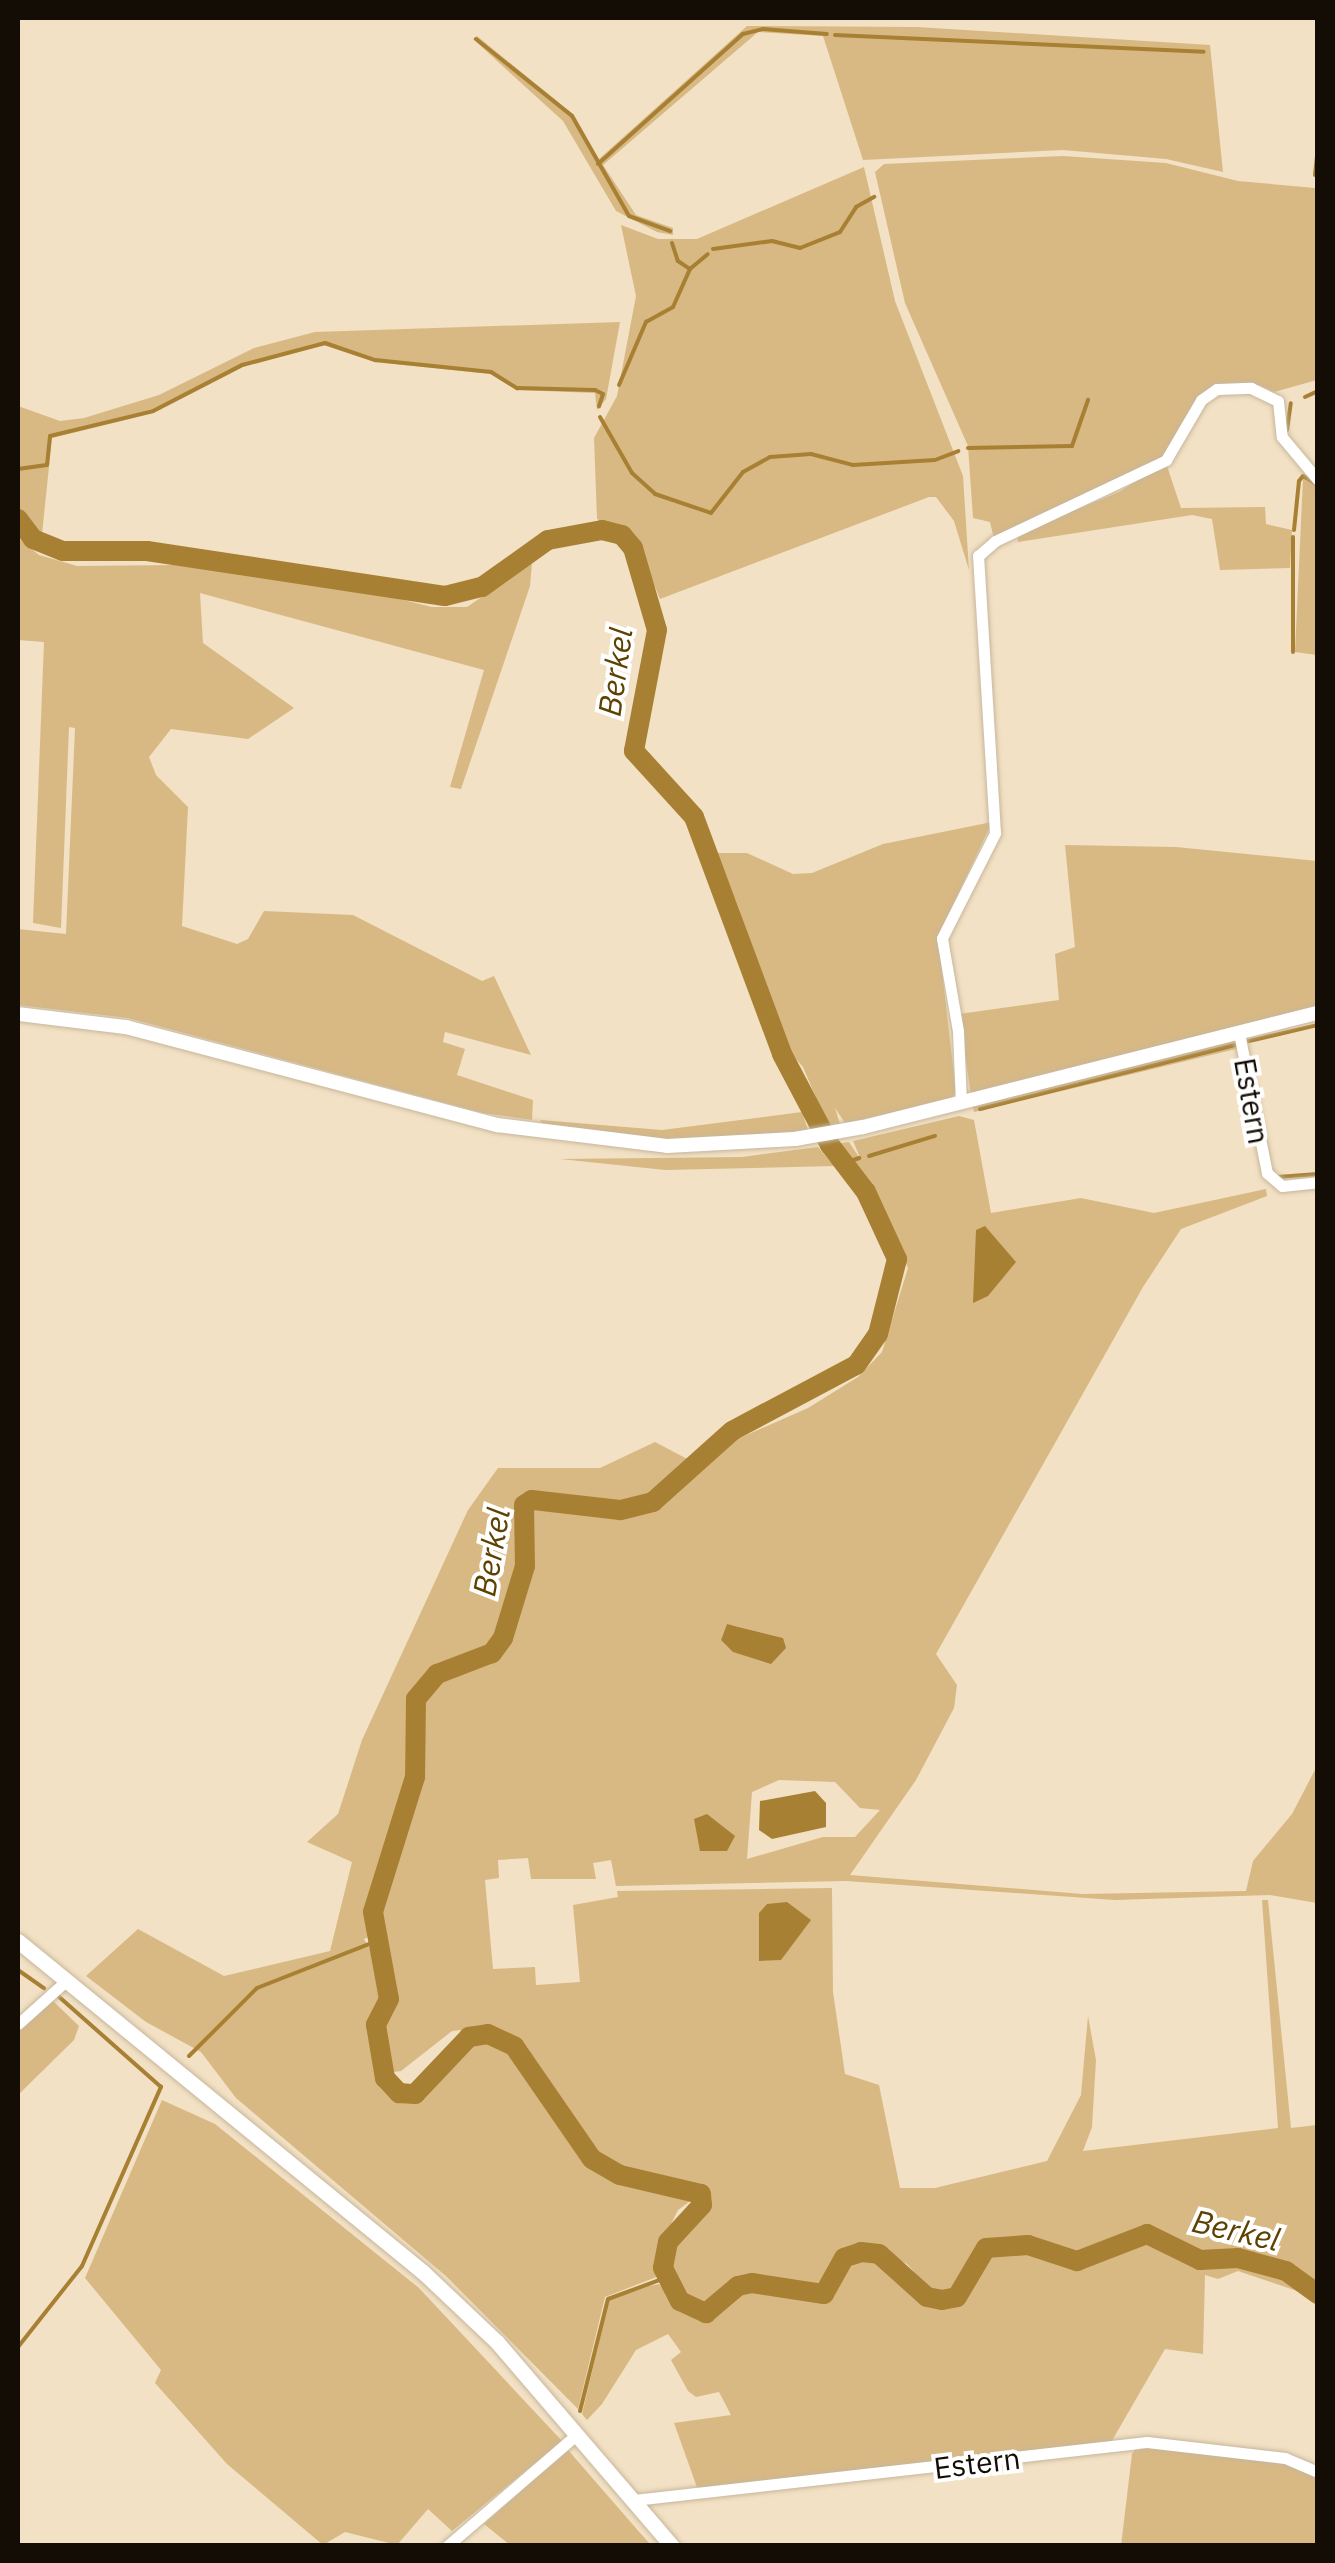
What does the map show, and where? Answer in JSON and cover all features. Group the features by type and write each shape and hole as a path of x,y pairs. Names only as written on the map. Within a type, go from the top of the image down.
{"main road":[{"path":"18,1941 424,2273 497,2342 672,2546"}],"street":[{"path":"962,1104 958,1030 942,938 996,833 978,556 995,541 1166,460 1201,400 1217,389 1271,394 1290,452 1318,480"},
{"path":"18,1014 126,1027 536,1132 667,1146 795,1140 863,1127 1318,1013"},
{"name":"Estern","path":"1238,1032 1267,1173 1282,1186 1318,1182"},
{"path":"18,2024 66,1981"},
{"path":"448,2546 577,2434"},
{"name":"Estern","path":"634,2500 1147,2442 1285,2458 1318,2472"}],"shaded area":[{"path":"747,26 917,27 1210,45 1223,172 1166,159 1063,150 863,160 823,36 758,32 603,165 636,215 673,228 673,235 657,232 616,211 563,121 473,39 477,36 574,115 599,159"},
{"path":"1063,156 1166,163 1238,181 1315,188 1317,380 1274,392 1259,385 1217,386 1164,458 994,539 990,522 973,518 968,446 905,303 875,172 884,164"},
{"path":"864,167 895,301 963,476 969,570 954,521 936,497 929,497 660,599 634,536 597,519 594,438 617,396 636,296 621,225 658,239 697,239"},
{"path":"620,322 606,399 597,410 595,393 517,390 491,374 375,362 323,345 243,367 154,413 52,438 42,534 20,512 18,406 60,421 84,418 159,395 254,348 315,332"},
{"path":"1166,463 1181,508 1265,507 1266,524 1292,530 1290,568 1220,570 1212,519 1192,515 1018,542 1017,534 1119,492"},
{"path":"1303,479 1317,487 1317,655 1295,652"},
{"path":"18,538 39,555 77,566 174,565 358,589 432,607 467,607 532,563 530,586 461,789 450,787 484,670 200,593 203,643 294,708 248,739 171,729 149,757 156,775 188,807 182,926 237,944 248,939 264,911 353,915 482,981 494,976 531,1055 445,1032 443,1042 465,1049 457,1075 533,1100 532,1120 483,1113 128,1018 18,1005 18,929 66,934 75,728 69,727 61,928 33,923 44,642 18,640"},
{"path":"992,822 938,937 956,1092 950,1100 845,1123 835,1108 840,1124 828,1126 803,1067 785,1046 747,956 739,909 717,853 747,853 793,874 812,873 883,844"},
{"path":"1065,845 1176,847 1317,861 1317,1008 971,1095 959,1014 1059,1000 1055,954 1075,947"},
{"path":"1233,1040 1240,1048 974,1112 973,1106"},
{"path":"802,1112 808,1130 680,1141 545,1129 540,1120 662,1130"},
{"path":"959,1116 974,1120 991,1213 1081,1198 1154,1213 1266,1189 1267,1196 1181,1229 1143,1287 936,1654 957,1685 954,1708 916,1780 850,1875 1082,1894 1246,1891 1253,1861 1292,1814 1317,1766 1317,1903 1270,1895 1115,1900 846,1881 616,1886 611,1860 593,1863 596,1879 531,1879 528,1858 498,1860 499,1878 485,1880 493,1969 535,1967 536,1985 580,1982 573,1905 618,1897 617,1891 832,1888 833,1992 845,2074 879,2085 900,2188 935,2188 1047,2161 1081,2095 1088,2016 1096,2060 1092,2127 1083,2151 1278,2128 1262,1900 1268,1900 1291,2128 1317,2125 1317,2286 1288,2268 1241,2253 1203,2255 1177,2238 1135,2228 1083,2255 993,2240 975,2254 951,2295 931,2291 907,2264 867,2244 842,2252 818,2291 747,2278 705,2301 691,2302 669,2272 670,2255 685,2228 709,2210 710,2192 625,2172 595,2155 521,2044 488,2027 452,2031 401,2071 379,2074 389,2093 420,2099 462,2046 498,2041 589,2163 619,2181 693,2199 678,2210 660,2246 659,2276 605,2297 578,2409 447,2277 236,2098 201,2052 146,2022 86,1976 138,1929 224,1976 330,1951 352,1862 307,1842 338,1814 362,1740 468,1510 498,1468 600,1468 655,1442 691,1461 637,1504 532,1495 521,1502 520,1576 502,1635 485,1652 428,1675 413,1696 411,1775 372,1899 372,1935 364,1939 379,1964 383,1996 370,2022 375,2060 393,2002 392,1964 377,1913 419,1778 421,1698 433,1682 489,1660 509,1639 528,1576 529,1508 623,1514 654,1507 726,1444 808,1408 858,1377 882,1352 908,1268 872,1189 836,1144 849,1142 861,1160 853,1141","holes":["727,1625 736,1626 783,1638 746,1656 721,1640","779,1780 835,1782 860,1808 880,1810 855,1837 823,1837 747,1859 752,1792"]},
{"path":"818,1147 834,1166 665,1170 560,1159 742,1157"},
{"path":"985,1226 1016,1262 988,1296 973,1303 976,1230"},
{"path":"727,1624 783,1638 786,1648 771,1664 733,1652 721,1640"},
{"path":"815,1791 826,1803 826,1827 772,1839 759,1830 760,1801"},
{"path":"707,1814 735,1836 727,1851 700,1851 694,1819"},
{"path":"787,1902 811,1920 781,1960 759,1961 759,1913 767,1904"},
{"path":"52,2000 79,2026 74,2040 18,2095 18,2030"},
{"path":"162,2100 215,2124 419,2288 562,2441 452,2531 428,2509 397,2545 345,2532 323,2545 227,2464 155,2383 161,2370 85,2278"},
{"path":"1146,2239 1203,2266 1239,2264 1282,2277 1309,2295 1238,2271 1218,2279 1205,2275 1203,2354 1165,2349 1110,2444 698,2490 674,2423 731,2415 719,2392 696,2397 688,2391 671,2360 681,2352 668,2334 636,2350 602,2404 587,2420 582,2414 609,2300 649,2286 659,2284 690,2316 703,2318 743,2290 823,2300 848,2268 871,2258 894,2271 919,2301 956,2303 994,2250 1022,2250 1085,2265"},
{"path":"1160,2446 1287,2464 1317,2477 1317,2545 1121,2546 1132,2454 1137,2447"},
{"path":"568,2450 651,2545 510,2545 484,2524"}],"waterway":[{"path":"598,164 743,34 763,29 827,34"},
{"path":"835,35 1204,52"},
{"path":"476,39 572,116 629,216 670,231"},
{"path":"1315,175 1318,145"},
{"path":"713,249 772,241 800,248 840,232 856,207 874,197"},
{"path":"672,243 678,261 690,269"},
{"path":"619,385 646,322 673,307 690,269 708,254"},
{"path":"18,469 47,465 50,436 153,411 242,365 325,343 375,360 491,372 517,388 595,390 603,394 599,406"},
{"path":"1305,397 1318,391"},
{"path":"968,448 1072,446 1088,400"},
{"path":"1287,430 1291,403"},
{"path":"600,417 632,473 655,494 711,513 743,472 770,457 811,454 853,465 935,460 958,451"},
{"path":"1294,530 1299,481 1303,476 1316,484"},
{"name":"Berkel","path":"18,519 33,539 63,551 147,551 445,596 482,587 548,540 602,530 622,535 633,548 657,630 634,751 694,817 782,1054 830,1145 866,1192 897,1259 878,1334 856,1365 732,1431 653,1502 620,1510 532,1500 524,1505 525,1566 503,1638 492,1653 437,1674 416,1699 415,1777 373,1912 389,1999 376,2025 385,2078 399,2093 415,2094 469,2037 488,2034 514,2046 592,2159 620,2175 701,2194 702,2205 668,2242 663,2268 680,2301 706,2313 738,2286 752,2283 824,2294 844,2258 861,2252 879,2254 927,2297 942,2300 957,2297 986,2248 1028,2245 1077,2261 1147,2234 1200,2260 1238,2258 1286,2271 1318,2294"},
{"path":"1293,537 1293,652"},
{"path":"1249,1041 1318,1025"},
{"path":"980,1109 1238,1044"},
{"path":"869,1156 935,1136"},
{"path":"847,1162 859,1158"},
{"path":"1278,1177 1318,1174"},
{"path":"189,2056 257,1988 377,1941"},
{"path":"18,1970 44,1988"},
{"path":"18,2347 82,2266 161,2087 58,1996"},
{"path":"580,2411 608,2299 665,2278"}]}
